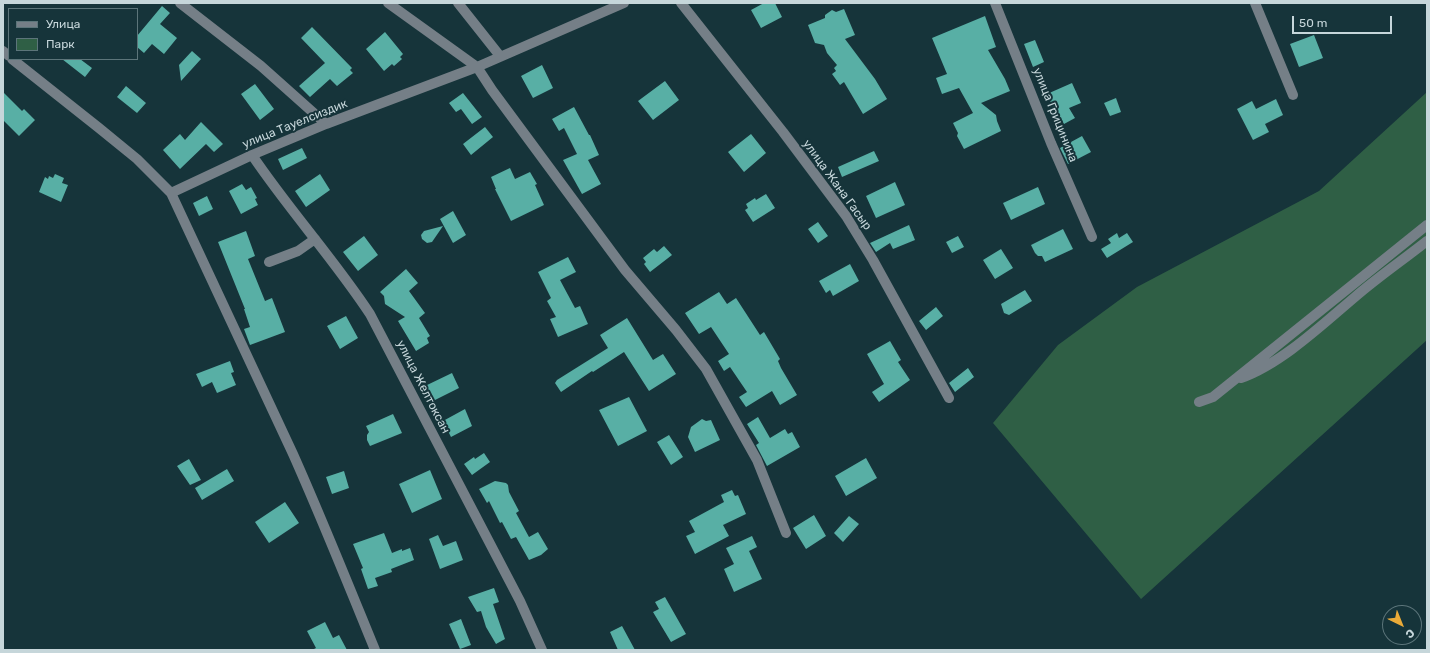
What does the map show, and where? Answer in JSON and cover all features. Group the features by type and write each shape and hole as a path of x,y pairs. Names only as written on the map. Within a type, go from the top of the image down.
{"street":[{"path":"180,3 261,66 326,124"},
{"path":"388,3 477,67 492,90 625,270 676,330 706,369 757,460 786,534"},
{"path":"458,3 500,56"},
{"name":"улица Тауелсиздик","path":"171,193 252,155 326,124 477,67 624,3"},
{"name":"улица Жана Гасыр","path":"681,3 783,132 846,216 877,266 948,398"},
{"name":"улица Грицинина","path":"995,3 1051,143 1092,237"},
{"path":"1255,3 1293,95"},
{"path":"13,60 137,159 171,193 236,329 293,455 339,561 375,650"},
{"name":"улица Желтоксан","path":"252,155 269,180 351,285 370,314 520,601 542,650"},
{"path":"1199,402 1213,397 1427,225"},
{"path":"268,262 298,251 315,240"},
{"path":"1232,382 1253,374 1284,354 1332,318 1376,280 1427,241"}],"green space":[{"path":"1427,92 1427,340 1141,599 993,423 1058,345 1137,287 1319,191"}],"building":[{"path":"764,3 775,3 782,17 761,28 751,10"},
{"path":"162,6 170,13 160,24 177,38 164,54 152,44 144,53 138,48 138,35"},
{"path":"844,9 855,35 845,39 875,79 887,99 863,114 844,82 840,85 832,74 836,71 834,68 837,65 827,53 824,45 815,43 808,25 825,18 825,15 832,10 836,12"},
{"path":"985,16 996,47 988,50 1005,79 1010,91 981,103 996,115 1001,131 964,149 957,136 958,133 953,123 973,113 959,88 942,94 936,78 947,74 932,38"},
{"path":"312,27 352,68 350,70 353,73 337,86 330,79 310,97 299,86 325,63 301,38"},
{"path":"385,32 403,54 400,57 402,59 394,66 392,64 384,71 366,49"},
{"path":"1314,35 1323,58 1299,67 1290,44"},
{"path":"1035,40 1044,62 1033,67 1024,44"},
{"path":"192,51 201,59 181,81 179,65"},
{"path":"63,60 81,60 92,68 85,77"},
{"path":"542,65 553,88 533,98 521,76"},
{"path":"665,81 679,100 653,120 638,101"},
{"path":"1072,83 1081,103 1069,108 1075,118 1064,124 1058,113 1056,114 1047,94"},
{"path":"255,84 274,109 260,120 241,94"},
{"path":"126,86 146,103 137,113 117,97"},
{"path":"3,92 22,111 24,109 35,120 19,136 3,120"},
{"path":"463,93 482,117 472,124 461,109 456,112 449,103"},
{"path":"1116,98 1121,112 1110,116 1104,103"},
{"path":"1276,99 1283,115 1265,124 1269,132 1253,140 1237,109 1252,101 1256,109"},
{"path":"574,107 590,135 599,155 588,160 601,184 582,194 563,160 577,154 564,128 559,131 552,119"},
{"path":"201,122 223,144 214,152 206,144 180,169 163,150 180,134 185,140"},
{"path":"485,127 493,137 471,155 463,144"},
{"path":"751,134 766,153 744,172 728,152"},
{"path":"1082,136 1091,152 1068,164 1060,148"},
{"path":"302,148 307,158 283,170 278,159"},
{"path":"874,151 879,161 842,177 838,167"},
{"path":"510,168 515,179 530,172 537,184 535,185 544,205 511,221 495,189 491,177"},
{"path":"55,174 64,178 62,183 68,185 61,202 39,192 45,177 48,179 49,176 53,178"},
{"path":"320,174 330,190 306,207 295,191"},
{"path":"895,182 905,205 876,218 866,196"},
{"path":"242,184 246,190 251,187 257,198 255,199 258,205 241,214 229,191"},
{"path":"1038,187 1045,204 1011,220 1003,203"},
{"path":"766,194 775,208 753,222 745,210 748,208 746,204 755,198 756,200"},
{"path":"207,196 213,209 199,216 193,203"},
{"path":"453,211 466,235 453,243 440,219"},
{"path":"818,222 828,236 818,243 808,229"},
{"path":"909,225 915,240 893,249 890,243 876,252 870,243"},
{"path":"443,226 432,242 427,243 422,239 421,235 424,231"},
{"path":"1063,229 1073,249 1045,262 1042,256 1038,256 1035,253 1031,245"},
{"path":"246,231 255,256 248,259 265,301 272,298 285,332 250,345 244,329 250,327 245,309 218,242"},
{"path":"1117,233 1119,238 1127,233 1133,242 1107,258 1101,249 1111,243 1108,239"},
{"path":"364,236 378,255 358,271 343,252"},
{"path":"958,236 964,247 952,253 946,242"},
{"path":"664,246 672,255 650,272 644,264 646,262 643,258 654,249 657,252"},
{"path":"1001,249 1013,268 995,279 983,260"},
{"path":"568,257 576,272 560,280 575,308 580,306 588,324 558,337 550,319 556,317 547,301 551,298 538,272"},
{"path":"850,264 859,281 833,296 830,290 826,293 819,281"},
{"path":"406,269 418,283 409,291 425,313 419,318 430,336 427,338 429,343 416,351 398,321 405,317 385,304 384,296 380,292"},
{"path":"1025,290 1032,301 1009,315 1004,313 1001,304"},
{"path":"719,292 727,304 736,298 760,335 764,332 780,359 778,361 781,368 797,395 780,405 772,391 746,407 739,397 747,392 730,367 724,371 718,361 729,354 711,327 699,334 685,313"},
{"path":"936,307 943,316 926,330 919,321"},
{"path":"346,316 358,338 340,349 327,326"},
{"path":"627,318 653,360 663,354 676,374 649,391 624,352 561,392 555,383 557,380 608,348 600,335"},
{"path":"890,341 901,360 898,362 910,380 879,402 872,392 884,384 867,354"},
{"path":"230,361 234,372 231,373 236,385 217,393 212,382 202,387 196,374"},
{"path":"968,368 974,377 955,392 949,383"},
{"path":"452,373 459,388 433,401 425,386"},
{"path":"629,397 647,431 618,446 599,410"},
{"path":"465,409 472,426 451,437 443,421"},
{"path":"393,414 402,433 370,446 367,440 367,435 369,432 366,426"},
{"path":"758,417 770,438 785,429 788,434 792,432 800,447 767,466 756,445 759,443 747,424"},
{"path":"702,419 706,421 711,420 720,440 695,452 688,437 691,427"},
{"path":"669,435 683,457 671,465 657,442"},
{"path":"484,453 490,462 472,475 464,464 474,457 475,459"},
{"path":"866,458 877,478 846,496 835,476"},
{"path":"189,459 201,480 190,485 177,466"},
{"path":"227,469 234,481 202,500 195,488"},
{"path":"430,470 442,499 412,513 399,484"},
{"path":"344,471 349,488 332,494 326,477"},
{"path":"495,481 506,483 508,485 509,492 519,511 516,513 529,537 538,532 548,549 541,555 529,560 516,537 511,539 502,522 500,523 489,501 487,503 479,489"},
{"path":"732,490 735,496 738,495 746,514 723,525 729,536 695,554 686,536 695,532 689,521 724,502 721,495"},
{"path":"285,502 299,523 269,543 255,522"},
{"path":"814,515 826,536 806,549 793,528"},
{"path":"849,516 859,524 843,542 834,533"},
{"path":"384,533 392,553 410,548 414,560 391,569 392,572 375,578 378,586 368,589 361,569 363,568 353,544"},
{"path":"438,535 443,546 456,541 463,560 440,569 429,539"},
{"path":"752,536 757,547 749,551 762,579 734,592 724,569 734,564 726,548"},
{"path":"494,588 499,602 493,604 505,639 496,644 486,627 481,611 477,612 468,597"},
{"path":"665,597 686,634 671,642 653,612 659,609 655,602"},
{"path":"461,619 471,645 460,649 449,624"},
{"path":"325,622 333,638 339,635 347,650 312,650 316,648 307,631"},
{"path":"622,626 635,650 618,650 610,632"}]}
